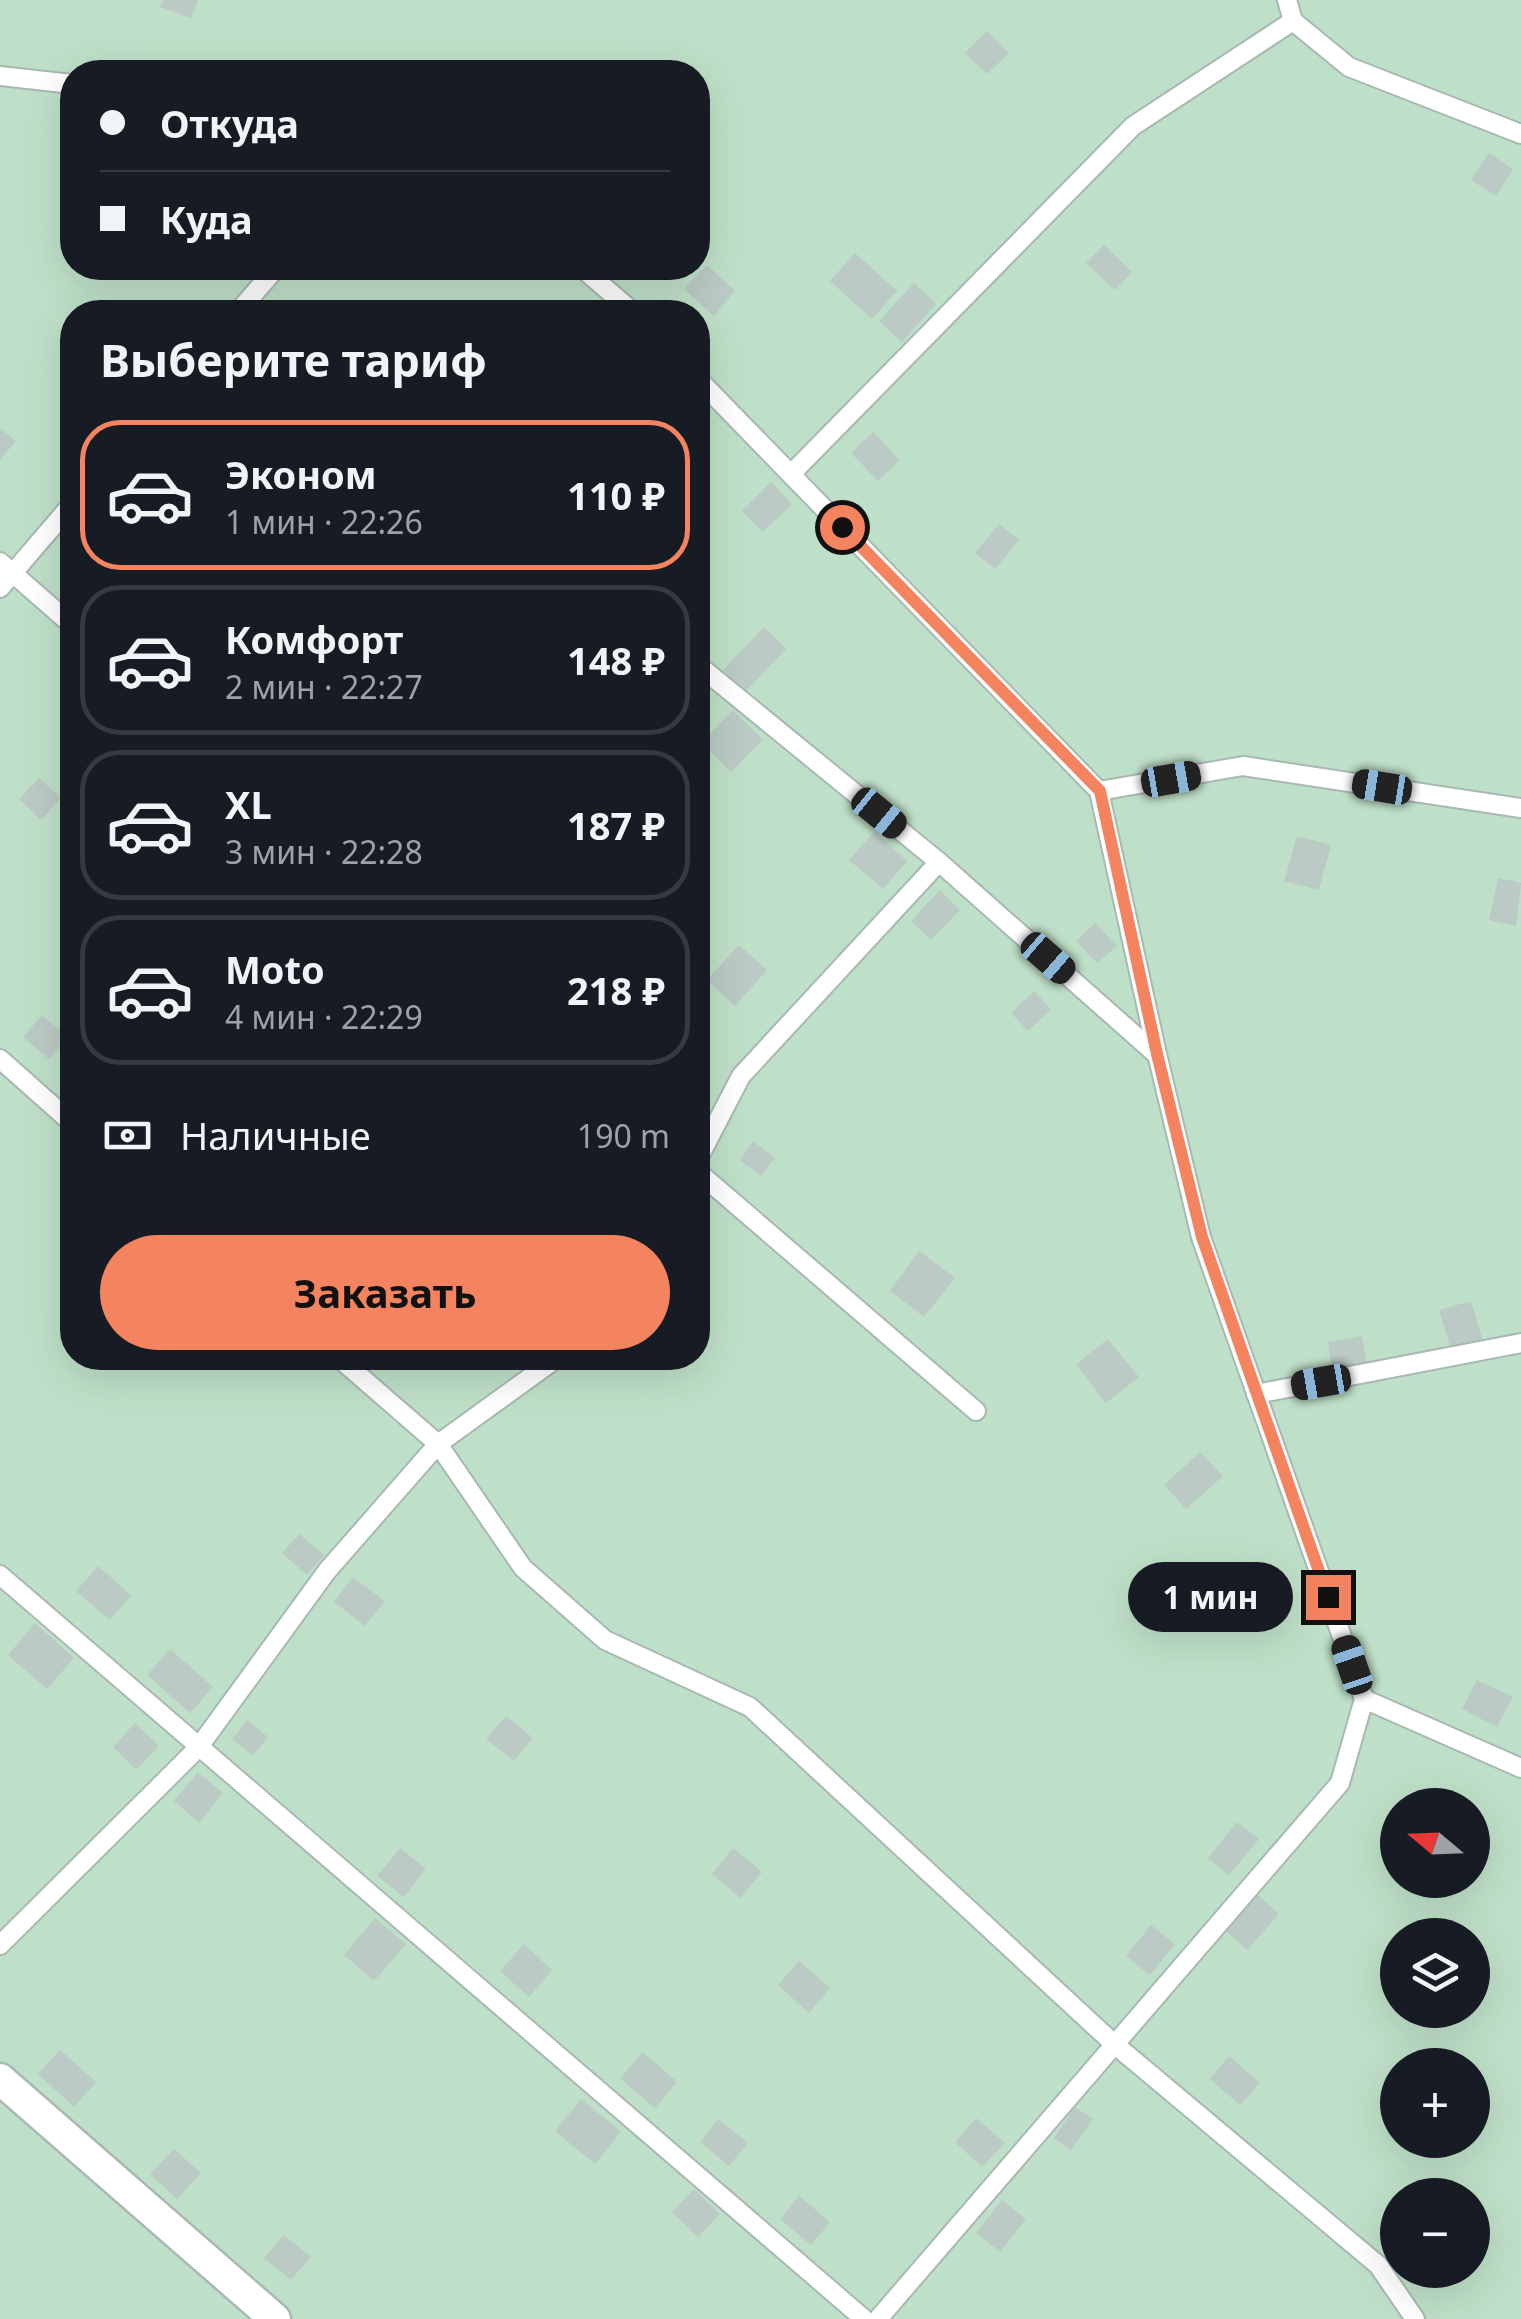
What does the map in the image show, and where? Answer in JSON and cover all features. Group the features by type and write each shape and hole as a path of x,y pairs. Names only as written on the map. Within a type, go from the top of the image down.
{"street":[{"path":"0,2079 275,2319"}],"lane":[{"path":"1287,0 1293,21 1350,68 1521,134"},
{"path":"791,474 1134,126 1293,21"},
{"path":"0,76 60,83"},
{"path":"248,300 266,280"},
{"path":"596,280 619,300"},
{"path":"710,390 1100,791 1157,1054 1202,1237 1364,1699 1340,1783 878,2319"},
{"path":"0,588 6,567 60,515"},
{"path":"6,567 60,614"},
{"path":"710,675 939,862 1157,1054"},
{"path":"1100,791 1243,766 1521,808"},
{"path":"710,1136 741,1076 939,862"},
{"path":"0,1059 60,1112"},
{"path":"710,1182 976,1412"},
{"path":"1256,1394 1521,1343"},
{"path":"353,1370 438,1444 522,1568 605,1640 750,1707 1113,2043 1378,2265 1415,2319"},
{"path":"0,1945 198,1748 327,1570 438,1444 540,1370"},
{"path":"0,1575 864,2319"},
{"path":"1364,1699 1521,1768"}],"green space":[{"path":"0,0 1521,0 1521,2319 0,2319"}],"building":[{"path":"163,0 198,0 191,18 160,7"},
{"path":"987,31 1009,53 987,74 965,53"},
{"path":"1489,153 1513,169 1496,196 1471,180"},
{"path":"1104,245 1132,272 1115,290 1086,263"},
{"path":"855,253 897,291 872,319 830,281"},
{"path":"710,268 735,291 714,316 710,312 710,300 696,300 684,289 693,280 710,280"},
{"path":"914,283 936,304 902,342 879,321"},
{"path":"0,428 16,441 0,460"},
{"path":"873,432 900,460 878,481 851,453"},
{"path":"771,482 792,504 763,532 742,511"},
{"path":"999,524 1019,540 995,569 975,553"},
{"path":"764,627 786,649 745,692 723,670"},
{"path":"733,710 763,740 731,772 710,752 710,734"},
{"path":"39,778 60,797 41,820 19,799"},
{"path":"874,832 907,861 883,889 849,860"},
{"path":"1297,836 1331,845 1319,890 1284,881"},
{"path":"1498,878 1521,883 1516,926 1489,920"},
{"path":"940,890 960,910 931,940 911,921"},
{"path":"1095,923 1117,946 1097,963 1076,941"},
{"path":"739,945 767,970 735,1006 710,983 710,977"},
{"path":"1034,991 1051,1009 1028,1031 1011,1013"},
{"path":"42,1015 60,1030 60,1046 49,1059 23,1037"},
{"path":"753,1141 775,1158 761,1176 740,1160"},
{"path":"919,1251 955,1278 924,1317 890,1291"},
{"path":"1471,1301 1484,1344 1452,1353 1439,1310"},
{"path":"1362,1336 1367,1363 1332,1369 1328,1342"},
{"path":"1108,1339 1139,1377 1106,1403 1076,1364"},
{"path":"1200,1452 1223,1476 1186,1509 1164,1485"},
{"path":"299,1534 324,1555 307,1575 282,1553"},
{"path":"98,1566 131,1595 110,1620 76,1591"},
{"path":"353,1577 385,1601 365,1626 334,1602"},
{"path":"35,1623 74,1658 47,1689 8,1655"},
{"path":"170,1649 213,1687 190,1713 147,1675"},
{"path":"1477,1680 1513,1697 1497,1727 1462,1709"},
{"path":"506,1716 533,1738 514,1761 486,1739"},
{"path":"247,1720 268,1737 253,1756 232,1739"},
{"path":"135,1723 159,1746 136,1770 113,1747"},
{"path":"198,1772 223,1793 199,1823 174,1801"},
{"path":"1237,1822 1259,1839 1229,1875 1208,1858"},
{"path":"400,1848 426,1869 404,1897 377,1876"},
{"path":"733,1848 762,1872 740,1898 712,1874"},
{"path":"1258,1895 1279,1914 1247,1950 1226,1931"},
{"path":"375,1918 406,1944 374,1981 344,1955"},
{"path":"1151,1925 1175,1944 1150,1975 1126,1956"},
{"path":"524,1944 552,1970 529,1997 500,1971"},
{"path":"799,1961 830,1988 809,2013 778,1985"},
{"path":"60,2050 96,2082 74,2107 38,2074"},
{"path":"643,2052 677,2082 655,2108 620,2078"},
{"path":"1229,2056 1260,2083 1240,2105 1210,2079"},
{"path":"581,2099 621,2132 595,2164 555,2131"},
{"path":"1075,2107 1093,2119 1071,2150 1054,2138"},
{"path":"976,2118 1005,2143 982,2167 955,2142"},
{"path":"718,2119 748,2143 729,2166 700,2142"},
{"path":"174,2149 201,2173 177,2199 150,2174"},
{"path":"694,2189 720,2214 698,2237 672,2212"},
{"path":"799,2196 830,2222 811,2245 780,2219"},
{"path":"1002,2200 1026,2219 1000,2252 976,2233"},
{"path":"284,2235 311,2257 291,2280 264,2258"}],"route":[{"path":"842,527 1100,791 1157,1054 1202,1237 1328,1597"}]}
